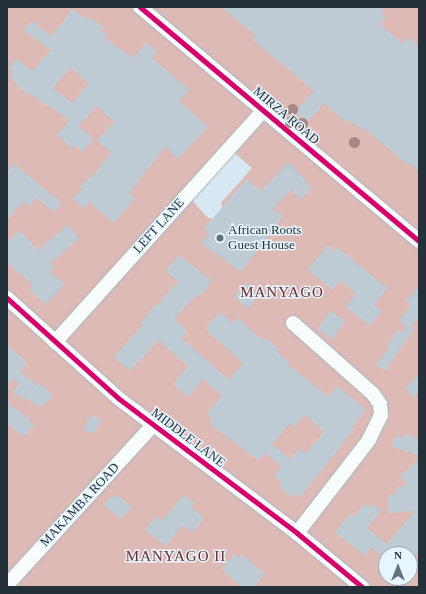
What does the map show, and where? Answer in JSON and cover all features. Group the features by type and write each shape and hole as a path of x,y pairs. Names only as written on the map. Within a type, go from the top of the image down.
{"street":[{"name":"MIRZA ROAD","path":"140,7 419,241"},
{"name":"LEFT LANE","path":"55,342 263,111"},
{"name":"MIDDLE LANE","path":"7,298 55,342 154,426 297,533 362,587"},
{"path":"293,323 373,394 380,404 381,415 369,440 297,533"},
{"name":"MAKAMBA ROAD","path":"7,585 154,426"}],"shaded area":[{"path":"7,7 419,7 419,587 7,587","holes":["232,151 252,168 221,203 225,220 208,218 190,198"]}],"building":[{"path":"221,7 384,7 381,12 386,16 379,24 404,44 409,38 419,47 419,171 409,163 407,164 370,133 347,120 345,122 324,103 307,123 295,112 314,91 253,40 256,36"},
{"path":"72,9 87,20 89,17 104,28 102,31 108,35 105,39 133,58 147,42 157,52 152,58 189,90 179,101 208,127 178,159 165,147 129,193 135,198 114,223 89,202 83,208 73,199 82,189 80,186 97,171 111,152 97,141 114,121 96,106 79,126 94,139 82,152 75,145 72,149 57,135 69,121 51,106 49,108 30,93 28,96 10,77 14,72 9,67 16,59 32,71 51,50 24,31 31,21 52,36","holes":["70,68 89,83 72,103 53,88"]},
{"path":"288,162 312,187 301,199 291,190 273,209 283,216 241,272 201,243 209,233 204,229 246,179 261,191"},
{"path":"14,164 62,203 54,212 36,198 29,207 23,202 7,220 7,172"},
{"path":"68,225 79,239 50,263 54,266 49,272 65,284 46,304 29,290 33,285 7,263 7,242 19,230 38,250"},
{"path":"328,245 335,251 338,248 387,288 374,305 382,311 370,326 346,307 356,293 340,281 332,290 308,270"},
{"path":"179,255 212,281 199,297 196,294 174,320 187,330 181,338 229,380 243,363 205,329 220,312 233,323 238,318 260,338 266,339 279,349 277,352 289,362 287,364 329,397 337,386 366,410 352,427 354,429 300,497 296,494 292,498 279,487 282,483 274,475 281,466 265,453 258,460 209,423 213,418 207,414 222,396 203,379 188,397 173,384 188,366 158,340 130,371 114,357 143,325 141,323 156,304 157,306 178,281 166,271","holes":["305,415 324,432 305,454 299,449 290,459 272,444 290,423 294,427"]},
{"path":"246,283 260,295 248,308 234,297"},
{"path":"419,287 419,317 411,326 414,329 385,371 376,364 389,348 387,346 397,330 402,333 407,327 399,320 411,306 406,301"},
{"path":"330,311 345,321 333,339 318,329"},
{"path":"7,345 27,362 20,371 37,386 39,383 53,395 42,407 12,392 19,384 12,379 7,385"},
{"path":"419,375 419,391 413,397 405,388"},
{"path":"7,403 31,420 29,421 34,425 23,437 7,423"},
{"path":"91,415 101,420 94,434 84,429"},
{"path":"405,434 419,439 419,455 392,447 396,436 404,438"},
{"path":"419,459 419,554 418,546 378,546 378,553 372,547 365,556 335,532 350,514 353,517 365,504 370,508 373,504 381,511 367,528 387,544 415,511 389,513 388,495 397,494 396,487 408,486 400,477"},
{"path":"113,495 117,498 119,496 132,507 121,519 104,505"},
{"path":"184,495 194,503 191,507 204,518 193,532 183,525 166,546 145,530 156,516 162,521"},
{"path":"235,554 240,558 243,555 265,574 254,587 242,587 221,569"}],"cycle path":[{"path":"140,7 419,241"},
{"path":"7,298 118,398 297,533 362,587"}],"place":[{"name":"African Roots Guest House","path":"220,238"}],"district":[{"name":"MANYAGO","path":"282,293"},
{"name":"MANYAGO II","path":"176,557"}]}
